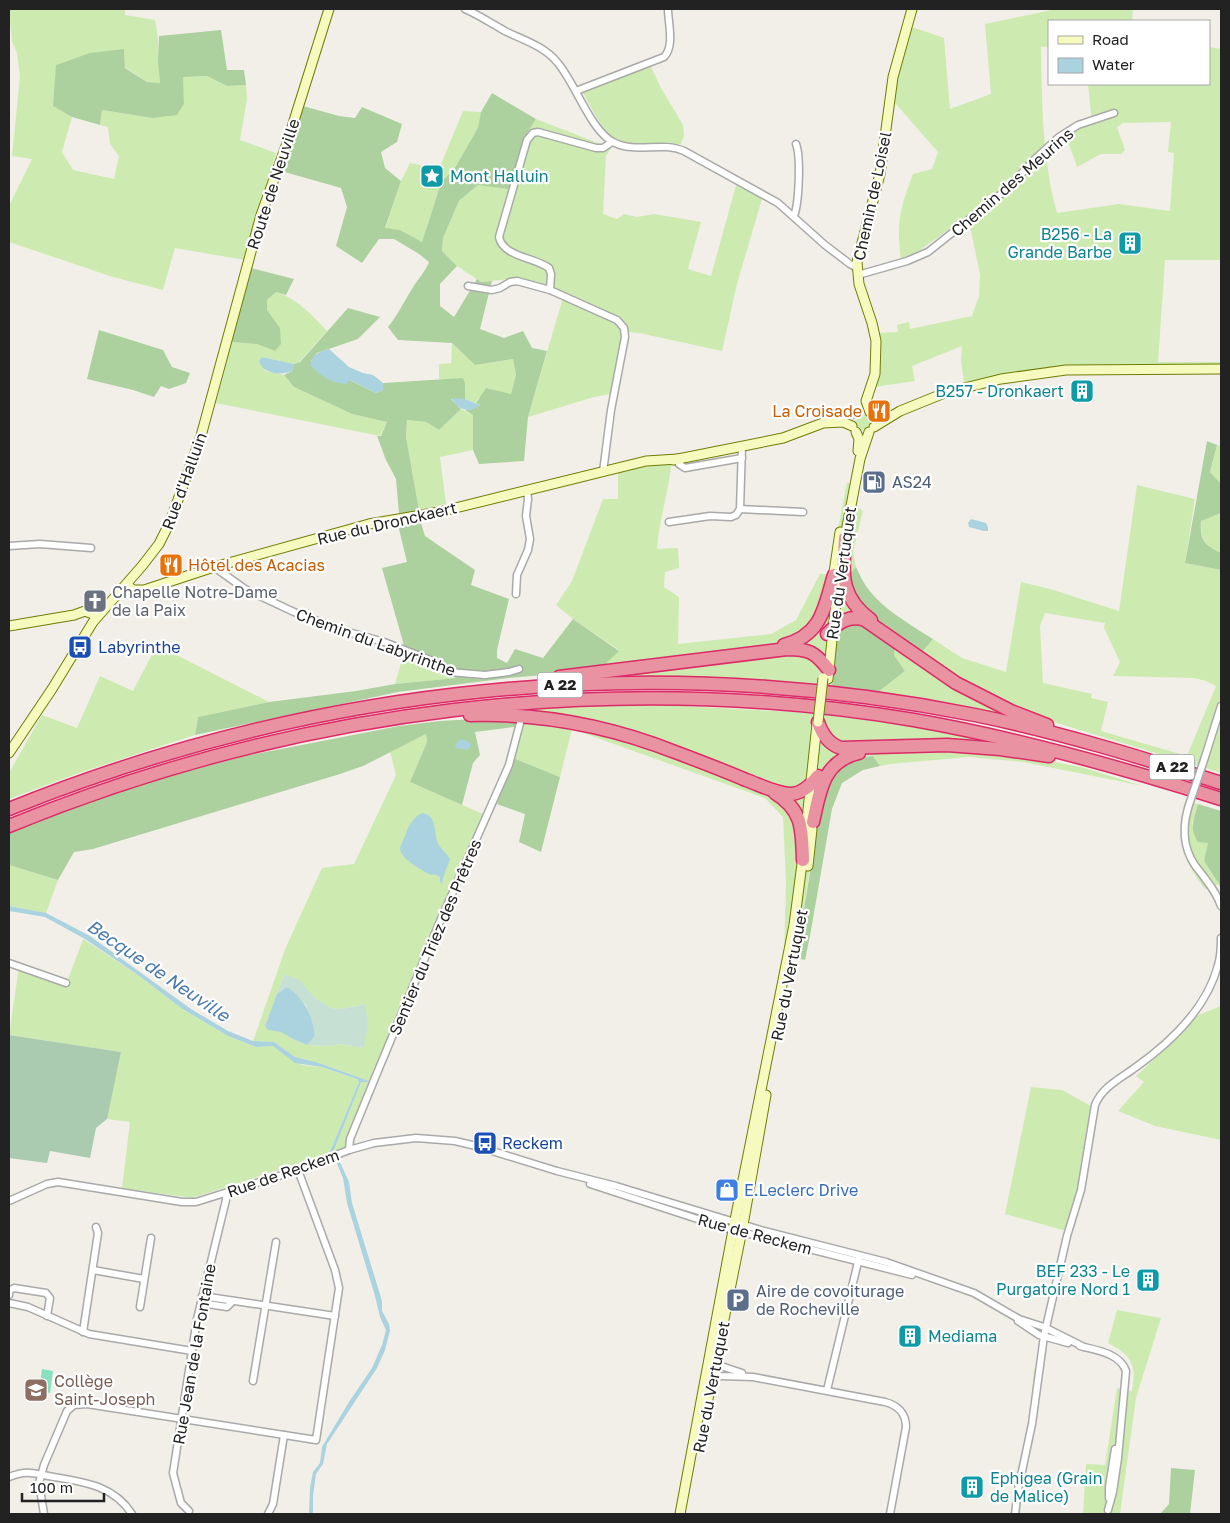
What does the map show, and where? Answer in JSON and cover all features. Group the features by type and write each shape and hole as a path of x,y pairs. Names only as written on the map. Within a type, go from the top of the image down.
{"highway":[{"path":"844,538 844,577 849,597 863,614 907,648 949,679 992,702 1020,715 1100,742 1122,752"},
{"path":"754,653 796,641 810,632 822,613 834,575"},
{"path":"831,630 846,619 858,618 869,622 907,648"},
{"path":"358,708 428,693 787,649 802,649 813,652 826,673"},
{"name":"A 22","path":"9,809 90,778 164,754 264,727 358,708 468,692 552,685 657,683 753,686 840,694 936,708 1020,725 1122,752 1221,783"},
{"name":"A 22","path":"9,826 91,794 173,767 269,742 353,724 456,709 538,702 649,698 759,702 868,713 954,727 1062,752 1221,799"},
{"path":"353,724 478,715 562,720 599,727 640,739 759,785 792,794 802,791 814,780"},
{"path":"821,725 831,743 841,748 947,745 1009,750 1166,782"},
{"path":"813,822 821,786 836,764 849,755 897,746"},
{"path":"759,785 784,799 796,813 802,832 803,860"}],"street":[{"name":"Route de Neuville","path":"221,361 261,216 289,137 329,9"},
{"path":"465,9 549,54 559,64 599,130 612,142 632,147 681,150 770,198 794,216 857,272"},
{"path":"576,91 664,57 669,51 670,45 668,9"},
{"name":"Chemin de Loisel","path":"871,413 866,405 866,399 875,374 875,336 857,272 858,257 880,174 892,82 912,9"},
{"name":"Chemin des Meurins","path":"857,272 907,261 928,252 1006,190 1059,137 1078,125 1114,113"},
{"path":"550,290 551,274 548,268 507,249 501,244 499,237 527,140 533,133 538,132 596,148 603,148 612,142"},
{"path":"794,216 797,203 798,155 796,144"},
{"path":"468,286 492,290 517,281 550,290 612,317 622,325 625,331 610,416 603,472"},
{"name":"Rue d'Halluin","path":"9,754 92,624 127,586 159,544 173,516 201,436 221,361"},
{"path":"900,411 863,434 854,429 851,418 856,412 863,410 879,416 900,411 948,392 1006,378 1076,369 1221,369"},
{"name":"Chemin de Loisel","path":"856,412 864,392 872,382"},
{"name":"Rue du Dronckaert","path":"771,440 814,420 856,412"},
{"path":"871,413 874,420 871,430"},
{"name":"Rue du Dronckaert","path":"127,586 140,591 214,567 369,524 426,514 646,461 678,459 786,437 827,422 843,422 854,429"},
{"name":"Rue du Vertuquet","path":"831,630 834,575 841,527 859,445 854,429"},
{"name":"Rue du Vertuquet","path":"738,1228 788,957 803,860 844,538 860,459 871,430"},
{"path":"669,522 710,516 731,517 736,514 740,509 742,446"},
{"path":"678,459 679,464 685,468 742,458"},
{"path":"516,594 518,575 528,550 530,539 526,516 528,499 526,490"},
{"path":"740,509 804,512"},
{"path":"9,546 40,544 91,548"},
{"name":"Chemin du Labyrinthe","path":"214,567 244,589 285,608 341,630 384,642 438,663 449,672 485,675 509,672 519,668"},
{"path":"134,577 144,585 157,585"},
{"path":"9,626 74,615 85,611 98,616"},
{"path":"74,615 92,624"},
{"path":"1221,706 1188,808 1184,832 1187,851 1196,867 1215,891 1221,906"},
{"name":"Rue d'Halluin","path":"9,763 37,711"},
{"name":"Sentier du Triez des Prêtres","path":"349,1150 350,1139 378,1069 441,919 509,765 520,723"},
{"name":"Rue du Vertuquet","path":"680,1514 710,1373 803,901 813,822 814,780"},
{"path":"1015,1514 1018,1490 1032,1424 1044,1336 1067,1236 1079,1196 1092,1113 1096,1101 1106,1088 1156,1052 1193,1015 1214,978 1220,960 1221,938"},
{"path":"9,963 66,983"},
{"name":"Rue de Reckem","path":"9,1201 47,1184 58,1182 186,1203 196,1202 298,1170 349,1150 374,1143 395,1139 442,1139 472,1144 557,1171 616,1186 738,1228 886,1262 957,1286 984,1298 1012,1315 1029,1329 1044,1336 1084,1347"},
{"path":"44,1514 39,1490 41,1474 64,1417 74,1406 82,1404 316,1440 339,1288 298,1170"},
{"name":"Rue Jean de la Fontaine","path":"189,1511 181,1503 173,1476 201,1299 226,1200 226,1193"},
{"path":"83,1332 98,1233 96,1227"},
{"path":"140,1307 151,1238"},
{"path":"253,1381 276,1242"},
{"path":"827,1390 859,1257"},
{"path":"93,1270 144,1279"},
{"path":"9,1295 9,1291 14,1288 46,1293 50,1298 47,1316"},
{"path":"201,1299 266,1305 335,1316"},
{"path":"9,1303 28,1307 83,1332 192,1351"},
{"name":"Rue de Reckem","path":"1012,1315 1046,1328 1084,1347"},
{"path":"1084,1347 1112,1355 1121,1361 1125,1367 1127,1380 1115,1477 1108,1512"},
{"path":"712,1363 753,1376"},
{"path":"710,1373 753,1376 896,1406 904,1415 906,1427 890,1514"},
{"name":"Rue du Vertuquet","path":"686,1514 710,1373"},
{"path":"268,1514 273,1504 284,1435"},
{"path":"9,1476 26,1471 101,1487 117,1498 132,1514"}],"green space":[{"path":"9,9 125,9 125,15 155,20 160,83 147,82 125,67 124,49 53,106 72,117 62,152 73,170 114,179 119,156 110,144 108,127 100,125 102,110 152,118 184,104 182,77 207,76 227,86 246,85 247,99 240,140 276,153 245,260 175,248 163,290 113,277 9,242 9,206 32,159 12,156 20,77 17,52 12,42"},
{"path":"1056,9 1133,9 1132,20 1048,20 1048,47 1041,47 1043,110 1048,172 1057,213 1119,204 1170,211 1174,153 1168,152 1171,122 1123,123 1117,127 1125,150 1121,154 1101,154 1077,167 1066,136 1092,123 1088,85 1210,85 1210,47 1221,49 1221,260 1165,260 1158,362 1221,362 1221,372 1050,374 1000,382 965,391 961,360 962,346 912,366 915,381 875,387 881,359 878,333 898,332 897,325 909,322 910,329 972,316 979,296 980,275 970,226 963,219 919,251 901,260 900,216 913,174 932,169 938,152 895,103 898,69 912,27 944,38 950,109 991,94 985,24"},
{"path":"221,30 227,70 244,70 246,85 227,86 207,76 183,77 184,104 177,115 152,118 102,110 100,125 72,117 53,106 56,65 90,53 124,49 125,68 147,82 160,83 158,62 159,36"},
{"path":"650,65 683,125 684,135 681,144 643,145 624,142 615,138 601,125 583,93"},
{"path":"492,93 536,119 526,135 508,189 478,185 459,201 443,238 442,251 457,266 440,284 440,306 454,317 477,279 481,282 492,281 480,329 504,338 523,331 532,348 547,351 528,417 524,461 479,464 473,450 473,415 465,410 473,409 480,405 476,403 486,388 511,394 516,375 513,359 475,365 452,343 398,340 388,327 429,262 394,239 379,239 362,263 336,246 347,207 341,188 281,171 303,106 339,116 355,118 362,107 402,124 397,142 381,152 385,168 401,181 385,228 400,230 422,242 441,183 456,166 478,128 481,112"},
{"path":"463,111 481,112 479,128 456,166 441,183 422,242 400,230 385,229 401,181 410,163 439,169"},
{"path":"536,119 611,148 606,156 603,214 617,219 624,214 637,217 654,214 701,222 688,269 711,276 736,185 762,199 737,284 722,351 628,332 616,393 594,397 528,417 564,294 510,279 481,282 457,266 442,251 443,238 459,201 478,185 526,135"},
{"path":"251,268 294,279 286,295 276,292 267,300 267,310 280,328 281,344 275,351 257,344 232,342"},
{"path":"276,292 298,303 327,331 299,362 294,364 262,357 266,371 284,375 294,387 352,414 387,422 380,436 216,403 232,342 258,344 275,351 279,328 267,310 267,300"},
{"path":"348,308 380,317 358,339 317,353 311,361 376,393 383,390 383,383 463,378 465,383 465,399 451,399 461,409 439,430 426,422 407,420 406,437 419,510 399,514 396,479 377,436 381,436 387,422 352,414 294,387 284,375 292,371 294,364 300,362"},
{"path":"99,330 163,350 172,367 190,373 186,383 169,389 161,386 154,397 87,379"},
{"path":"452,343 475,365 513,359 516,375 511,395 478,398 476,403 465,399 465,383 439,379 439,364 451,363"},
{"path":"461,409 473,415 473,450 440,457 446,504 419,510 406,437 407,420 426,422 439,430"},
{"path":"863,414 871,422 863,430 855,422"},
{"path":"1207,441 1217,445 1210,472 1221,484 1221,513 1201,521 1201,533 1202,538 1207,544 1221,553 1221,570 1185,563"},
{"path":"1217,445 1221,446 1221,484 1210,472"},
{"path":"672,454 670,478 657,549 678,548 679,568 665,572 664,587 679,597 678,644 771,634 796,620 820,574 829,574 847,483 859,483 854,505 863,511 853,552 856,567 850,573 870,616 886,625 921,652 933,639 962,658 1006,672 1021,582 1050,589 1119,611 1137,485 1195,499 1185,563 1221,570 1221,773 1047,720 1009,716 877,693 905,671 894,655 837,632 832,687 728,678 599,678 599,670 619,650 573,619 556,605 572,581 603,499 618,499 616,465","holes":["1045,613 1105,623 1104,628 1120,662 1113,676 1194,678 1216,686 1187,756 1101,731 1108,702 1091,698 1092,694 1043,683 1040,626"]},
{"path":"1221,513 1221,553 1207,544 1203,538 1201,521"},
{"path":"421,523 425,536 475,570 471,585 509,599 497,650 497,658 507,663 515,649 543,658 573,619 619,651 599,670 509,678 398,692 195,735 198,717 269,702 395,684 456,678 441,660 405,649 382,568 407,562 398,525"},
{"path":"856,567 866,586 881,603 902,620 933,639 921,653 886,625 870,616 851,590 850,573"},
{"path":"863,621 895,646 894,655 905,671 877,693 832,687 837,632 840,627"},
{"path":"157,645 269,702 198,717 195,735 79,773 9,799 9,773 42,715 77,728 100,676 133,691"},
{"path":"405,649 441,660 457,678 395,684"},
{"path":"648,704 810,713 942,730 1021,746 1023,756 1081,767 1143,786 1023,762 969,757 880,766 873,756 851,759 813,850 796,958 784,955 786,882 783,817 765,798 572,729 560,777 513,758 521,726 515,709"},
{"path":"474,719 515,720 521,726 475,732 480,755 473,763 462,805 410,782 427,742 426,734 363,766 340,774 93,849 74,852 58,880 9,865 9,832 79,805 158,779 245,756 399,726"},
{"path":"426,734 427,742 410,782 483,814 466,859 471,862 459,884 355,1133 354,1145 335,1153 334,1150 361,1081 369,1081 316,1062 295,1057 274,1042 253,1041 286,947 322,868 354,864 396,775 390,752","holes":["285,974 308,990 315,998 331,1008 342,1009 365,1004 364,1048 341,1044 329,1046 307,1045 281,1031 268,1030 265,1026"]},
{"path":"873,756 880,766 863,770 842,783 832,809 805,960 796,958 823,793 839,766 851,759"},
{"path":"513,758 560,777 541,852 519,842 525,814 497,804"},
{"path":"1186,801 1198,804 1192,824 1209,843 1204,861 1219,884 1205,889 1191,867 1183,848 1182,827"},
{"path":"1198,804 1221,811 1221,890 1204,861 1208,843 1198,842 1195,837 1193,823"},
{"path":"9,865 58,880 46,913 9,906"},
{"path":"83,939 138,975 181,1008 228,1036 256,1047 273,1046 302,1065 322,1067 357,1079 359,1082 329,1154 192,1198 122,1188 130,1122 107,1119 121,1052 9,1035 19,967 66,985"},
{"path":"285,974 301,981 315,998 331,1008 342,1009 365,1004 368,1024 364,1048 341,1044 329,1046 307,1045 315,1036 306,1005 287,987 277,994"},
{"path":"1221,1006 1221,1140 1155,1126 1118,1111 1144,1082 1136,1076 1180,1035 1196,1016"},
{"path":"9,1035 121,1052 107,1119 96,1128 90,1158 50,1151 47,1163 9,1158"},
{"path":"1031,1087 1062,1090 1091,1106 1076,1200 1066,1231 1005,1214"},
{"path":"1117,1310 1161,1318 1136,1398 1120,1514 1083,1514 1086,1464 1105,1465 1117,1388 1132,1391 1134,1374 1130,1361 1116,1347 1108,1343"},
{"path":"42,1369 53,1371 50,1393 39,1391"},
{"path":"1034,1369 1042,1371 1038,1413 1024,1480 1020,1514 1012,1514 1030,1421"},
{"path":"1171,1468 1195,1470 1190,1514 1160,1514 1169,1504"}],"water":[{"path":"329,349 349,367 373,375 383,383 383,390 376,393 350,380 346,384 336,382 318,372 310,365 311,361 317,354"},
{"path":"262,357 294,364 292,371 288,373 273,373 268,371 264,369 259,361"},
{"path":"451,398 465,399 480,405 472,410 468,410 460,408"},
{"path":"971,519 986,523 988,531 969,527 968,523"},
{"path":"463,739 471,744 468,750 456,748 455,746 458,741"},
{"path":"422,813 427,814 433,820 438,843 450,859 442,884 440,877 434,874 431,875 417,867 407,860 401,852 400,848 409,827 414,819"},
{"path":"9,906 46,913 90,936 191,1009 228,1031 253,1041 274,1042 295,1057 316,1062 369,1081 361,1082 334,1150 329,1154 359,1082 357,1079 322,1067 295,1063 273,1046 256,1047 228,1036 181,1008 138,975 85,939 45,917 9,911"},
{"path":"287,987 299,997 310,1014 315,1036 307,1045 281,1032 268,1030 265,1026 277,994"},
{"path":"339,1160 349,1182 352,1203 382,1301 382,1311 389,1324 390,1331 385,1350 377,1368 327,1444 323,1464 316,1474 313,1512 309,1514 313,1472 320,1463 322,1447 372,1368 386,1330 380,1317 347,1203 343,1178 336,1161"}],"place":[{"name":"Mont Halluin","path":"432,176"},
{"name":"B256 - La Grande Barbe","path":"1130,243"},
{"name":"B257 - Dronkaert","path":"1082,391"},
{"name":"La Croisade","path":"879,411"},
{"name":"AS24","path":"874,482"},
{"name":"Hôtel des Acacias","path":"171,565"},
{"name":"Chapelle Notre-Dame de la Paix","path":"95,601"},
{"name":"Labyrinthe","path":"80,647"},
{"name":"Reckem","path":"485,1143"},
{"name":"E.Leclerc Drive","path":"727,1190"},
{"name":"BEF 233 - Le Purgatoire Nord 1","path":"1148,1280"},
{"name":"Aire de covoiturage de Rocheville","path":"738,1300"},
{"name":"Mediama","path":"910,1336"},
{"name":"Collège Saint-Joseph","path":"36,1390"},
{"name":"Ephigea (Grain de Malice)","path":"972,1487"}],"water label":[{"name":"Becque de Neuville","path":"158,971"}]}
